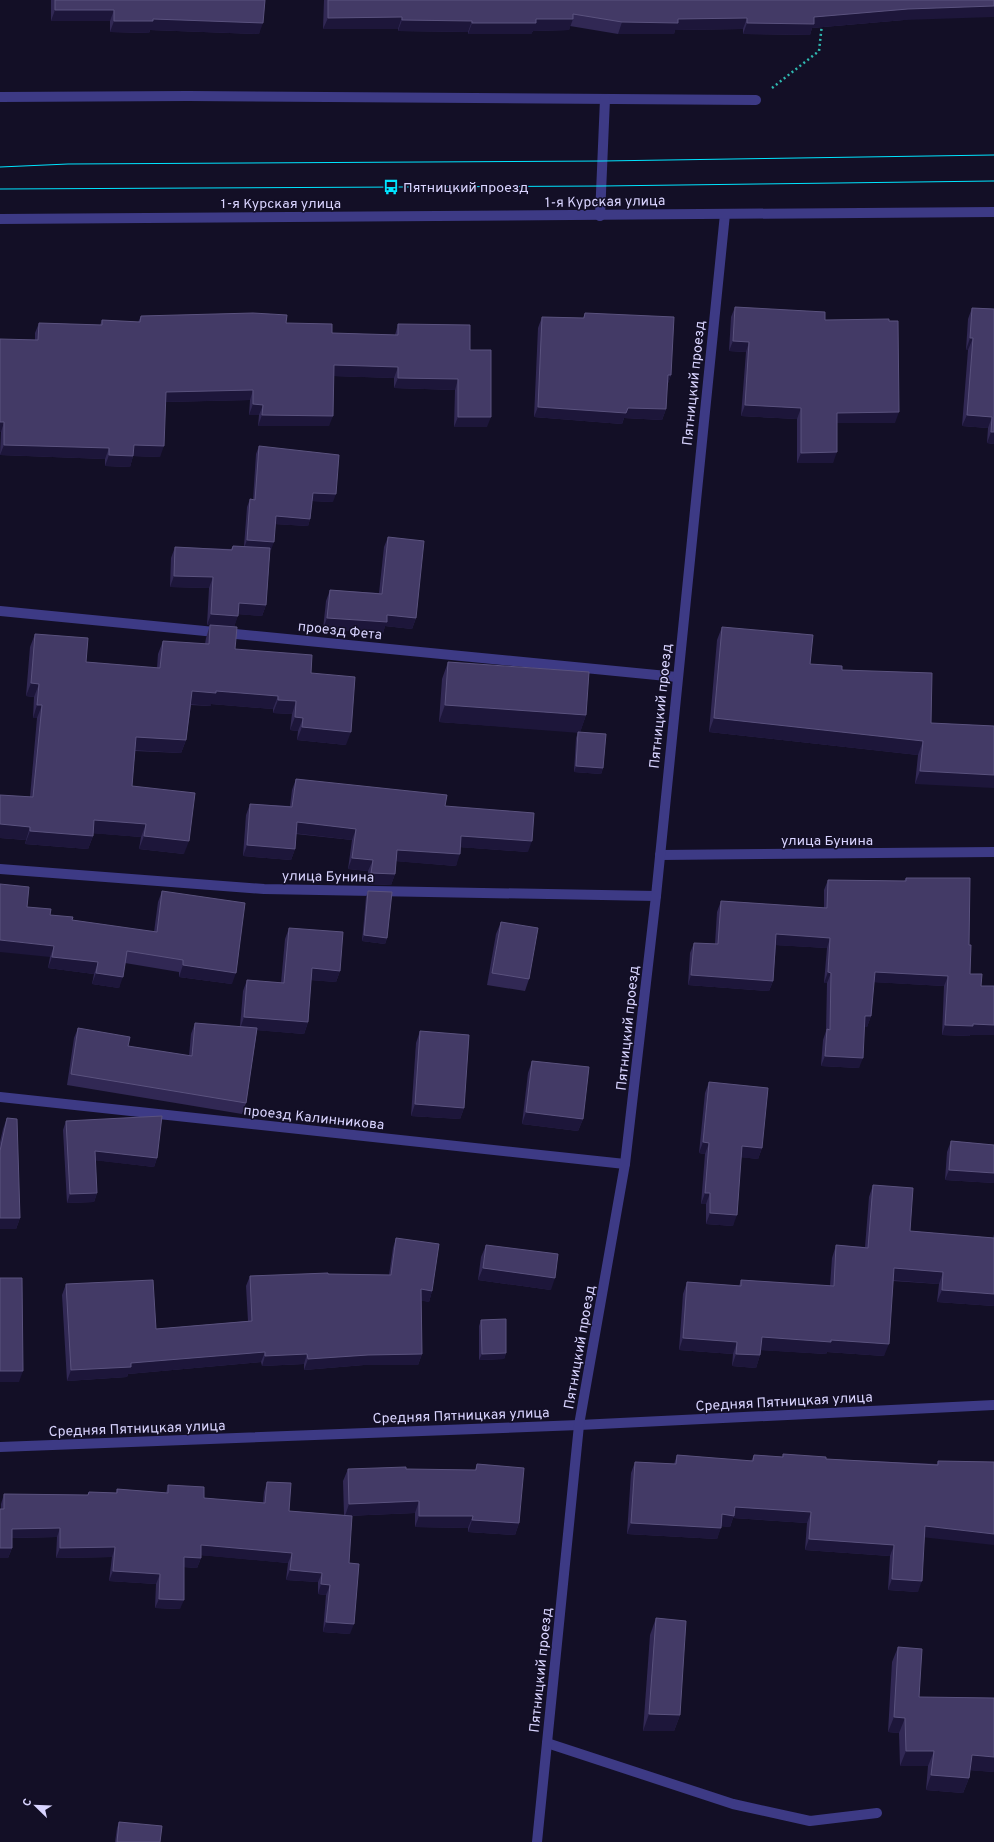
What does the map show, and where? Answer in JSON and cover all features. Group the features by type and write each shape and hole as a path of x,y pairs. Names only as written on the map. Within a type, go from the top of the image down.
{"street":[{"path":"0,97 188,96 756,100"},
{"path":"600,216 605,99"},
{"name":"1-я Курская улица","path":"0,219 600,216 994,212"},
{"name":"Пятницкий проезд","path":"537,1842 579,1425 625,1164 656,896 725,214"},
{"name":"проезд Фета","path":"0,611 677,677"},
{"name":"улица Бунина","path":"660,855 994,852"},
{"name":"улица Бунина","path":"0,870 264,889 656,896"},
{"name":"проезд Калинникова","path":"0,1097 625,1164"},
{"name":"Средняя Пятницкая улица","path":"0,1447 579,1425 994,1405"},
{"path":"547,1743 734,1804 810,1821 877,1813"}],"path":[{"path":"756,100 819,51 822,22"}],"building":[{"path":"55,0 265,0 263,23 153,19 153,21 114,21 114,10 55,10"},
{"path":"328,0 994,0 994,6 908,9 814,17 814,24 747,23 747,18 678,19 678,23 622,22 573,14 573,19 536,19 536,23 472,23 472,21 402,20 402,17 328,18"},
{"path":"735,307 825,312 825,320 889,319 889,321 898,321 899,412 837,413 837,452 801,453 801,408 745,405 749,342 733,341"},
{"path":"972,308 994,309 994,432 991,432 992,417 967,415 973,338 970,338"},
{"path":"253,313 287,315 286,323 332,324 332,333 398,335 398,324 470,325 470,350 491,350 491,417 458,417 458,379 398,378 398,367 334,365 333,416 262,415 263,405 253,404 253,390 166,392 164,446 134,445 133,456 109,455 109,448 4,445 4,422 0,422 0,339 38,340 39,323 102,325 102,320 140,322 141,316"},
{"path":"585,313 674,317 671,375 668,375 666,409 628,408 626,413 538,407 542,317 584,318"},
{"path":"259,446 339,455 336,494 313,493 310,519 276,516 274,542 247,540 250,499 255,500"},
{"path":"388,537 424,541 416,618 387,615 387,622 327,618 330,590 382,594"},
{"path":"233,546 270,548 266,605 239,603 238,616 211,614 213,577 174,576 175,547 232,550"},
{"path":"210,625 237,627 235,649 312,655 311,673 355,677 351,732 302,727 303,718 295,717 296,701 278,700 278,696 216,691 216,693 192,691 186,740 136,737 132,786 195,793 189,841 144,836 146,824 94,820 93,836 30,831 30,827 0,824 0,795 33,797 42,705 37,705 39,684 31,683 35,634 88,638 86,662 160,668 163,641 209,644"},
{"path":"722,627 813,635 810,664 842,666 842,670 932,673 931,723 994,726 994,775 920,771 923,741 714,718"},
{"path":"448,662 589,672 586,715 445,705"},
{"path":"578,732 606,734 603,768 576,766"},
{"path":"296,779 447,795 445,806 534,813 532,841 461,836 460,854 397,850 395,874 371,873 373,860 352,858 356,829 297,822 295,849 247,845 250,804 292,807"},
{"path":"906,878 970,878 970,974 982,974 981,986 994,986 994,1025 945,1025 948,976 875,972 871,1016 865,1016 863,1058 825,1056 827,1029 830,1030 831,973 828,972 830,938 776,934 773,981 691,975 694,943 718,944 721,901 827,908 828,880 906,881"},
{"path":"0,884 29,887 27,907 51,909 50,915 73,917 72,920 157,932 162,891 245,903 236,973 183,965 183,960 127,951 123,977 96,973 98,962 52,957 54,946 0,940"},
{"path":"368,891 392,892 387,938 364,935"},
{"path":"501,922 538,928 529,979 492,973"},
{"path":"289,928 343,932 340,971 312,968 308,1022 244,1017 247,980 284,983"},
{"path":"195,1023 257,1028 246,1103 71,1074 78,1028 130,1037 128,1046 192,1056"},
{"path":"420,1031 469,1035 464,1108 415,1104"},
{"path":"532,1061 589,1067 583,1119 526,1112"},
{"path":"709,1082 768,1088 762,1148 742,1146 737,1215 710,1213 710,1193 705,1193 709,1143 703,1142"},
{"path":"162,1116 157,1158 95,1151 97,1193 70,1194 66,1121"},
{"path":"7,1118 17,1119 20,1218 0,1218 0,1151"},
{"path":"951,1141 994,1145 994,1173 949,1170"},
{"path":"873,1185 913,1188 910,1231 994,1238 994,1294 942,1290 943,1272 894,1268 889,1344 762,1337 760,1355 736,1354 737,1342 683,1338 687,1282 741,1286 741,1280 834,1286 836,1245 868,1248"},
{"path":"396,1238 439,1244 432,1291 421,1289 422,1354 368,1355 308,1359 307,1354 265,1356 265,1352 131,1363 131,1367 71,1370 66,1284 153,1280 156,1329 252,1321 250,1276 328,1273 391,1275"},
{"path":"486,1245 558,1254 555,1278 483,1268"},
{"path":"0,1278 22,1278 23,1371 0,1371"},
{"path":"506,1319 506,1353 482,1354 481,1320"},
{"path":"783,1454 826,1457 826,1459 938,1465 938,1461 994,1462 994,1534 925,1526 922,1581 892,1579 894,1545 809,1539 811,1512 735,1507 734,1516 722,1514 721,1528 631,1523 635,1462 676,1464 677,1455 753,1461 754,1455 783,1457"},
{"path":"477,1464 524,1468 519,1523 472,1520 473,1516 419,1516 419,1501 349,1504 348,1469 406,1467 406,1469 476,1470"},
{"path":"267,1482 291,1483 289,1511 352,1516 349,1563 359,1564 354,1624 326,1622 330,1585 321,1584 322,1573 290,1570 292,1553 201,1545 201,1558 184,1557 184,1600 159,1599 160,1574 113,1571 115,1547 60,1548 60,1528 12,1529 12,1548 0,1548 0,1509 4,1509 4,1494 88,1495 89,1492 117,1493 117,1489 168,1493 168,1485 204,1487 204,1498 265,1503"},
{"path":"656,1618 686,1621 680,1715 649,1714"},
{"path":"898,1647 922,1649 919,1697 994,1698 994,1757 972,1755 969,1778 931,1775 934,1751 906,1751 905,1718 894,1717"},
{"path":"119,1822 162,1826 160,1842 117,1842"}],"tram line":[{"path":"0,167 68,164 602,161 994,155"},
{"path":"0,189 602,186 994,181"}],"place":[{"name":"Пятницкий проезд","path":"391,187"}]}
